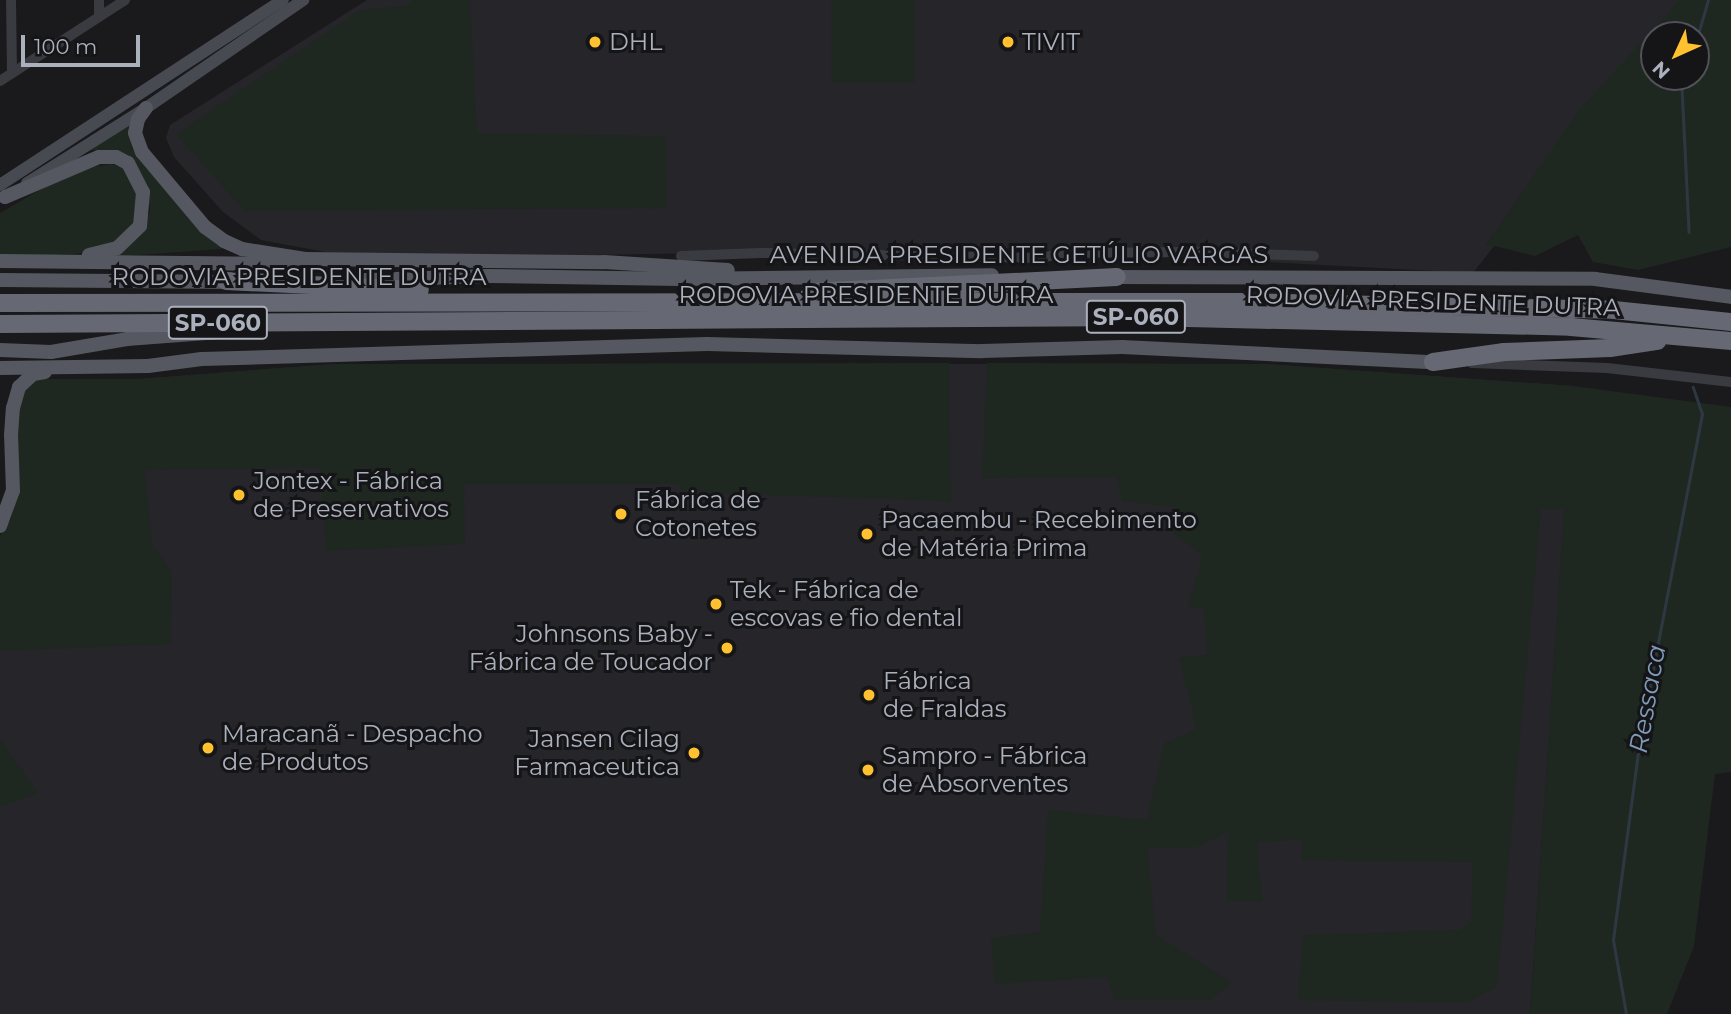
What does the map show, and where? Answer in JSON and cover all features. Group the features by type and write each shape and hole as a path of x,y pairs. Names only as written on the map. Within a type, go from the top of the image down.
{"highway":[{"path":"692,302 793,293 1117,277"},
{"path":"226,281 425,290 503,301"},
{"path":"0,292 89,291 143,302"},
{"name":"RODOVIA PRESIDENTE DUTRA","path":"0,303 1238,302 1614,310 1731,322"},
{"name":"RODOVIA PRESIDENTE DUTRA","path":"0,324 1145,317 1571,327 1731,341"},
{"path":"1433,362 1537,349 1610,348 1685,336"}],"main road":[{"path":"2,194 283,0"},
{"path":"2,194 146,107 303,0"},
{"path":"146,107 138,119 135,133 142,152 171,190 205,227 224,242 260,254 305,259 604,262 740,271 764,278"},
{"path":"2,194 99,157 116,157 128,163 143,192 139,226 117,248 72,259"},
{"path":"0,261 72,259 275,265 360,259"},
{"name":"AVENIDA PRESIDENTE GETÚLIO VARGAS","path":"306,282 488,276 1595,279 1731,298"},
{"name":"RODOVIA PRESIDENTE DUTRA","path":"0,280 306,282"},
{"path":"0,350 51,352 127,339 242,330 364,329 436,323"},
{"path":"0,368 69,369 148,366 215,358 707,344 982,351 1122,347 1433,362"},
{"path":"0,526 13,491 11,435 13,408 19,387 33,374 69,369"}],"street":[{"path":"11,0 12,73"},
{"path":"99,0 99,17"},
{"path":"0,81 125,0"},
{"path":"681,256 761,253 1042,258 1061,253 1195,252 1314,256"},
{"path":"1433,362 1607,368 1731,382"}],"shaded area":[{"path":"367,0 1685,0 1666,21 1640,21 1640,59 1473,273 1003,248 475,257 341,255 261,240 223,212 174,157 166,138 170,125"},
{"path":"413,0 470,0 477,133 665,136 667,208 245,211 176,134 360,10 405,6"},
{"path":"831,0 915,0 915,83 831,83"},
{"path":"1680,0 1731,0 1731,247 1638,270 1593,262 1578,235 1535,256 1486,244 1580,109 1640,44 1640,91 1710,91 1710,21 1661,21"},
{"path":"129,122 132,148 222,249 109,257 141,233 150,211 147,185 120,153 85,149"},
{"path":"111,164 126,169 136,186 135,222 121,240 77,254 0,257 0,213 48,185 93,167"},
{"path":"949,363 951,501 682,492 678,484 464,484 465,544 326,551 320,468 145,470 152,544 172,572 171,644 0,651 0,536 11,519 18,491 17,409 25,389 38,379 139,379 333,364"},
{"path":"987,363 1266,364 1573,386 1731,407 1731,772 1715,774 1694,946 1667,1014 1530,1014 1564,509 1541,509 1497,987 1466,1003 1298,1000 1303,935 1460,930 1471,922 1473,862 1302,860 1301,839 1257,843 1262,902 1227,900 1228,832 1198,847 1147,848 1156,935 1232,982 1211,1000 1115,1000 1107,977 995,984 991,938 1040,932 1048,810 1147,820 1164,743 1197,729 1179,658 1208,655 1204,609 1188,606 1203,555 1174,534 1173,507 1122,501 1116,477 982,478"},
{"path":"333,364 1266,364 1573,386 1530,1014 0,1014 0,536 11,519 18,491 38,379 139,379"},
{"path":"0,738 38,793 0,807"}],"waterway":[{"name":"Ressaca","path":"1702,21 1708,0"},
{"name":"Ressaca","path":"1682,91 1689,232"},
{"name":"Ressaca","path":"1626,1014 1613,940 1641,731 1702,414 1693,388"}],"place":[{"name":"DHL","path":"595,42"},
{"name":"TIVIT","path":"1008,42"},
{"name":"Jontex - Fábrica de Preservativos","path":"239,495"},
{"name":"Fábrica de Cotonetes","path":"621,514"},
{"name":"Pacaembu - Recebimento de Matéria Prima","path":"867,534"},
{"name":"Tek - Fábrica de escovas e fio dental","path":"716,604"},
{"name":"Johnsons Baby - Fábrica de Toucador","path":"727,648"},
{"name":"Fábrica de Fraldas","path":"869,695"},
{"name":"Maracanã - Despacho de Produtos","path":"208,748"},
{"name":"Jansen Cilag Farmaceutica","path":"694,753"},
{"name":"Sampro - Fábrica de Absorventes","path":"868,770"}]}
